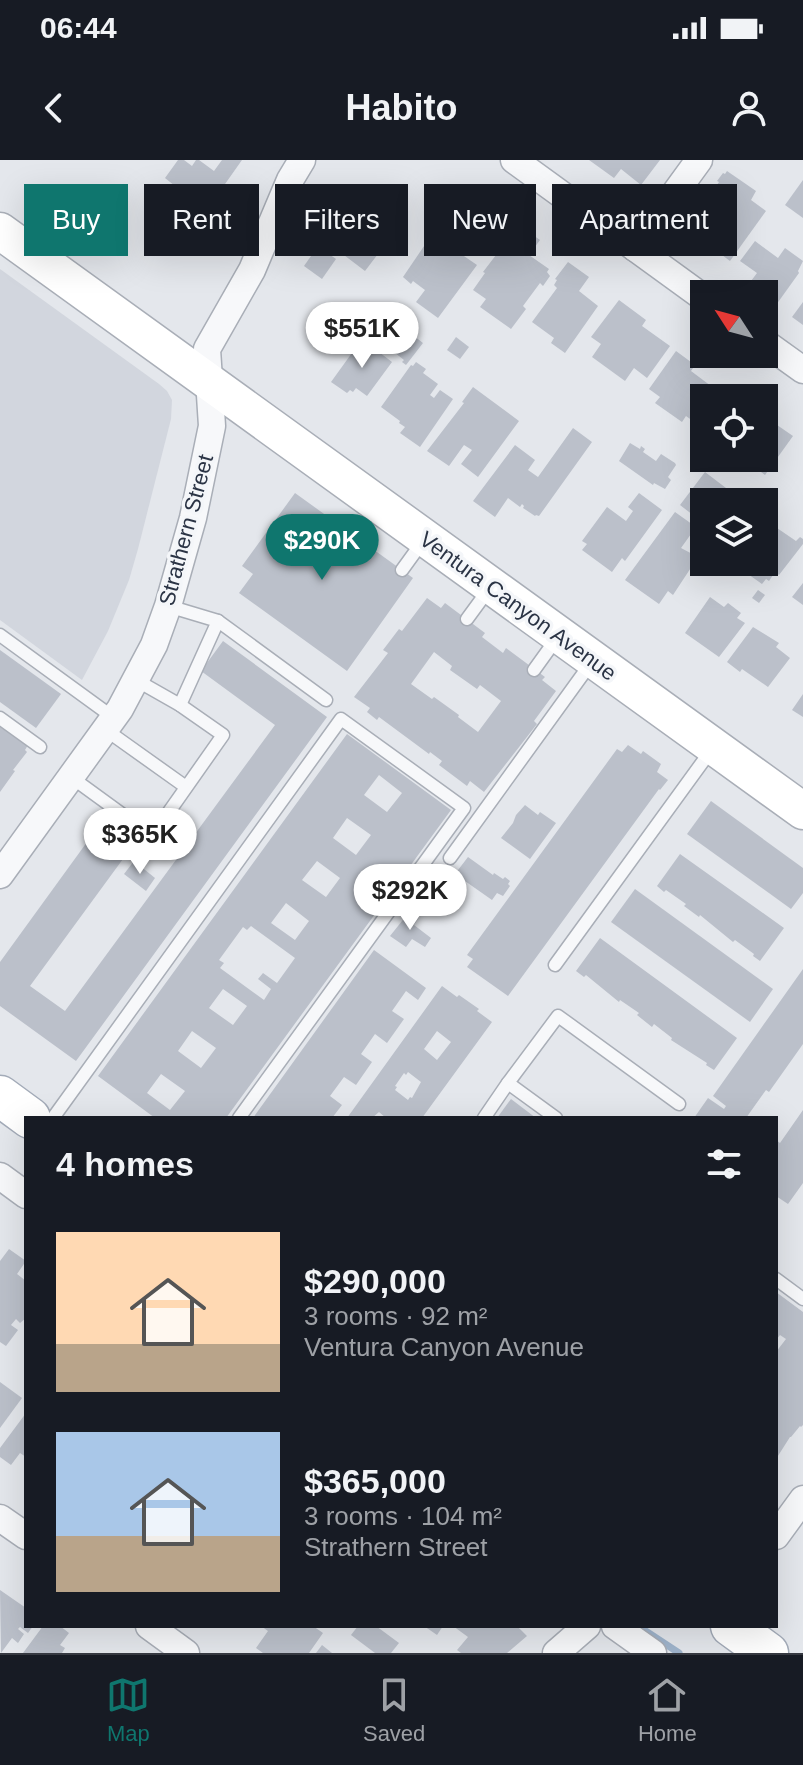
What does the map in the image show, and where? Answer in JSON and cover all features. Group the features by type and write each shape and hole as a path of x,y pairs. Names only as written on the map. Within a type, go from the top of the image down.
{"main road":[{"path":"0,1096 27,1116"},
{"path":"734,1628 768,1653"}],"street":[{"name":"Strathern Street","path":"0,875 110,724 154,645 193,518 212,426 207,349 252,270 290,180 302,160"},
{"path":"514,160 552,188"},
{"path":"682,184 699,160"},
{"name":"Ventura Canyon Avenue","path":"0,231 803,811"},
{"path":"646,256 690,288"},
{"path":"778,352 803,370"},
{"path":"0,1176 24,1194"},
{"path":"778,1533 803,1499"},
{"path":"0,1518 24,1535"},
{"path":"152,1628 186,1653"},
{"path":"556,1653 585,1628"},
{"path":"618,1628 653,1653"}],"lane":[{"path":"402,570 425,538"},
{"path":"467,619 491,586"},
{"path":"168,606 218,621 326,700"},
{"path":"180,705 218,621"},
{"path":"0,635 186,787"},
{"path":"534,670 559,635"},
{"path":"450,858 593,660"},
{"path":"71,777 152,836 223,735 136,680"},
{"path":"0,718 40,747"},
{"path":"54,1116 341,719 464,808 240,1116"},
{"path":"555,965 714,747"},
{"path":"485,1116 558,1016 679,1104"},
{"path":"508,1083 553,1116"},
{"path":"778,1280 803,1299"}],"shaded area":[{"path":"0,269 159,384 172,400 171,419 129,580 108,631 82,680 0,620"}],"building":[{"path":"178,160 192,166 199,160 214,171 222,160 242,160 225,184 172,184 165,178"},
{"path":"589,160 660,160 642,184 621,169 614,178"},
{"path":"727,171 756,191 751,200 766,211 737,251 737,184 718,184"},
{"path":"803,180 803,218 785,205"},
{"path":"755,241 778,258 785,248 803,261 799,273 778,302 778,280 752,280 757,273 740,261"},
{"path":"424,246 424,256 464,256 477,265 438,318 416,302 425,290 403,277"},
{"path":"311,256 332,256 336,259 322,279 304,266"},
{"path":"345,256 376,256 365,271"},
{"path":"495,256 530,256 549,269 547,272 550,276 543,286 540,283 523,306 526,309 511,329 480,307 486,299 473,290"},
{"path":"568,262 589,277 579,291 598,306 565,353 551,343 554,338 532,322 557,288 555,279"},
{"path":"619,300 646,320 642,326 670,346 647,378 634,368 625,381 592,357 601,344 591,337"},
{"path":"803,302 803,325 792,317"},
{"path":"387,315 396,322 391,328 382,322"},
{"path":"405,329 423,343 406,365 390,349"},
{"path":"456,337 469,347 460,359 447,350"},
{"path":"362,339 392,362 367,396 356,388 347,393 331,382"},
{"path":"676,351 690,361 691,371 708,384 690,384 690,419 686,416 682,422 655,403 660,397 649,389"},
{"path":"416,362 426,369 423,373 438,384 430,395 434,398 440,390 453,399 420,447 400,433 405,427 381,407"},
{"path":"473,387 519,421 478,477 461,464 472,450 464,445 449,466 427,451"},
{"path":"778,426 793,436 778,457"},
{"path":"573,428 592,442 539,516 508,498 495,517 473,501 515,445 535,460 528,470 538,477"},
{"path":"630,443 640,449 641,446 645,449 643,452 656,461 661,454 675,463 665,489 653,485 619,461"},
{"path":"705,472 726,488 693,488"},
{"path":"690,492 690,513 680,505"},
{"path":"295,493 413,578 347,671 239,593 253,574 242,566"},
{"path":"639,493 662,510 625,561 622,558 612,572 582,550 587,544 582,541 607,507 626,521 633,511 628,507"},
{"path":"675,512 690,523 690,535 681,548 690,553 690,569 673,595 668,591 659,604 625,580"},
{"path":"778,529 796,541 800,537 803,539 803,544 779,575"},
{"path":"751,576 772,576 762,584"},
{"path":"803,583 803,605 792,597"},
{"path":"758,590 765,595 759,603 752,598"},
{"path":"710,597 724,607 728,603 741,613 737,618 745,623 719,657 685,633"},
{"path":"427,598 441,608 445,603 485,633 482,637 503,653 506,648 545,677 542,680 556,691 534,721 537,724 484,792 470,781 467,786 439,765 442,761 379,717 377,720 367,712 370,708 354,697 388,653 383,650 399,629 402,631","holes":["434,652 452,666 450,670 477,689 480,685 501,701 478,732 434,697 432,699 411,684"]},
{"path":"753,627 779,643 776,647 790,658 768,687 727,662"},
{"path":"223,641 327,717 76,1061 0,1006 0,962 111,809 142,833 30,986 65,1011 275,725 201,671"},
{"path":"0,650 61,694 36,728 0,702"},
{"path":"803,694 803,717 792,710"},
{"path":"0,725 28,745 27,752 0,792"},
{"path":"347,734 451,810 227,1116 152,1116 98,1076","holes":["379,775 402,793 387,812 364,795","347,818 371,835 356,855 333,838","317,861 340,878 326,897 302,880","286,903 309,921 295,940 271,923","251,926 295,958 277,983 263,973 258,979 271,989 264,1000 220,968 224,963 219,960 243,927 247,930","223,989 247,1006 233,1025 209,1008","192,1031 216,1048 201,1068 178,1051","161,1074 185,1091 170,1110 147,1093"]},
{"path":"628,745 661,764 657,772 668,780 508,996 467,967 473,959 467,955 617,749 622,752"},
{"path":"711,801 803,868 803,893 791,909 687,834"},
{"path":"525,805 556,823 530,859 501,838"},
{"path":"680,854 784,928 760,961 684,906 686,904 657,886"},
{"path":"468,857 493,875 510,881 503,896 497,893 492,900 455,874"},
{"path":"134,861 155,878 146,891 124,874"},
{"path":"635,889 773,989 750,1022 611,922"},
{"path":"420,894 425,898 418,906 414,903"},
{"path":"410,911 419,917 414,925 431,938 425,947 412,939 406,947 390,936"},
{"path":"600,938 737,1038 714,1070 654,1024 652,1027 637,1015 639,1013 576,971"},
{"path":"374,950 426,988 418,1000 406,991 392,1011 404,1019 387,1043 375,1034 361,1054 372,1062 356,1085 344,1077 330,1096 342,1105 334,1116 254,1116"},
{"path":"803,969 803,1044 769,1092 766,1090 747,1116 695,1116 708,1098 724,1109 726,1106 713,1096"},
{"path":"442,986 479,1009 477,1011 492,1022 423,1116 384,1116 379,1112 374,1116 348,1116","holes":["437,1031 451,1042 437,1060 424,1049","408,1072 421,1082 408,1100 395,1090 404,1073 406,1075"]},
{"path":"511,1099 533,1116 498,1116"},
{"path":"803,1110 803,1183 788,1204 778,1197 778,1142 780,1143"},
{"path":"9,1249 24,1260 17,1274 24,1279 24,1320 20,1323 16,1319 11,1325 18,1330 6,1346 0,1342 0,1261"},
{"path":"778,1293 803,1312 803,1425 790,1437 778,1456 778,1349 786,1339 780,1335 778,1338"},
{"path":"0,1382 22,1398 0,1428"},
{"path":"24,1416 24,1456 20,1453 11,1465 0,1457 0,1448"},
{"path":"0,1590 24,1607 24,1628 32,1628 28,1633 20,1627 18,1629 24,1634 18,1643 12,1638 1,1653"},
{"path":"42,1628 63,1628 69,1633 60,1645 65,1648 62,1653 23,1653"},
{"path":"264,1628 316,1628 323,1633 309,1653 263,1653 256,1648 268,1631"},
{"path":"356,1628 379,1628 399,1643 391,1653 375,1653 351,1635"},
{"path":"427,1628 442,1628 437,1635"},
{"path":"456,1628 519,1628 527,1636 507,1653 461,1653 457,1650 468,1637"},
{"path":"322,1645 332,1653 316,1653"}],"waterway":[{"path":"641,1628 679,1653"}]}
